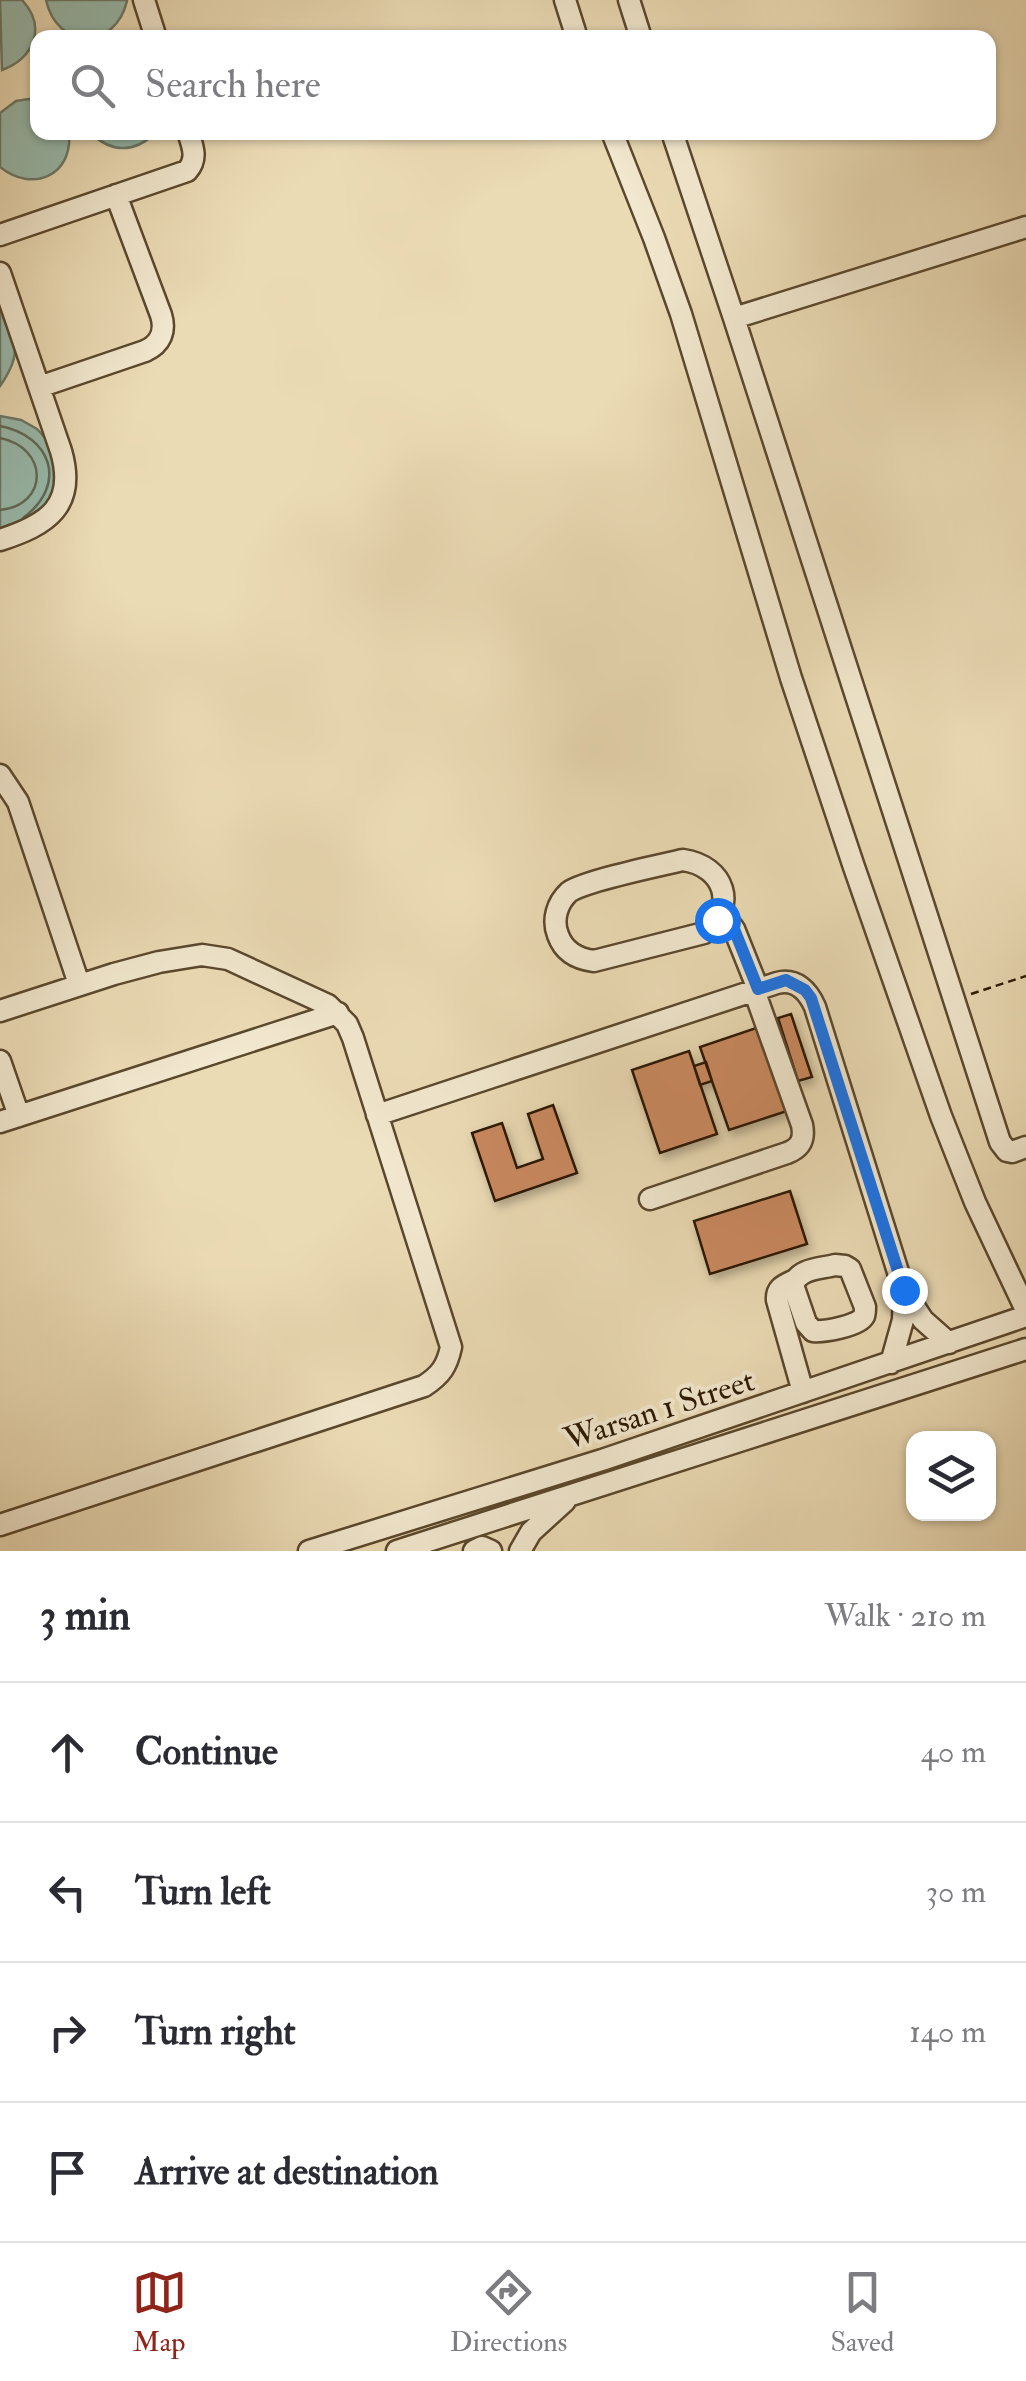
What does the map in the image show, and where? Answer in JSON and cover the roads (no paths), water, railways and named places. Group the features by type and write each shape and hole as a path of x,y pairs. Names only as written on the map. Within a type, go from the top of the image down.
{"street":[{"path":"144,0 153,30"},
{"path":"565,0 574,30"},
{"path":"629,0 638,30"},
{"path":"0,235 187,171 194,158 190,140"},
{"path":"615,140 680,314 791,678 910,1028 957,1160 1026,1313"},
{"path":"675,140 1002,1147 1012,1152 1026,1147"},
{"path":"39,387 145,351 161,336 163,322 116,196"},
{"path":"734,318 1026,227"},
{"path":"0,273 65,464 58,506 38,526 0,540"},
{"path":"2,782 18,802 80,984"},
{"path":"684,860 696,862 716,876 724,900 721,912 711,928 695,937 594,961 568,952 556,927 562,900 576,888 684,860"},
{"path":"650,1199 787,1154 801,1143 804,1134 734,929 721,912"},
{"path":"0,1011 159,962 215,956 318,1000 338,1013 353,1038 451,1347 448,1363 438,1377 424,1386 0,1525"},
{"path":"377,1115 786,980 811,998 904,1290 923,1320 949,1343"},
{"path":"0,1062 9,1119 338,1013"},
{"path":"794,1280 780,1288 777,1300 803,1392"},
{"path":"892,1363 901,1335 904,1290"},
{"name":"Warsan 1 Street","path":"309,1551 602,1460 892,1363 1026,1313"},
{"name":"Warsan 1 Street","path":"398,1551 1026,1349"},
{"path":"520,1551 531,1532 574,1492"},
{"path":"474,1551 482,1547 491,1551"}],"water":[{"path":"0,0 22,0 34,21 30,48 22,58 2,70"},
{"path":"46,0 127,0 121,17 109,30 65,30 52,16"},
{"path":"30,99 30,140 69,140 64,160 48,176 25,179 0,167 0,113 16,101"},
{"path":"99,140 147,140 123,148"},
{"path":"0,304 15,354 0,386"},
{"path":"0,416 21,420 50,443 59,480 43,516 0,533"}]}
